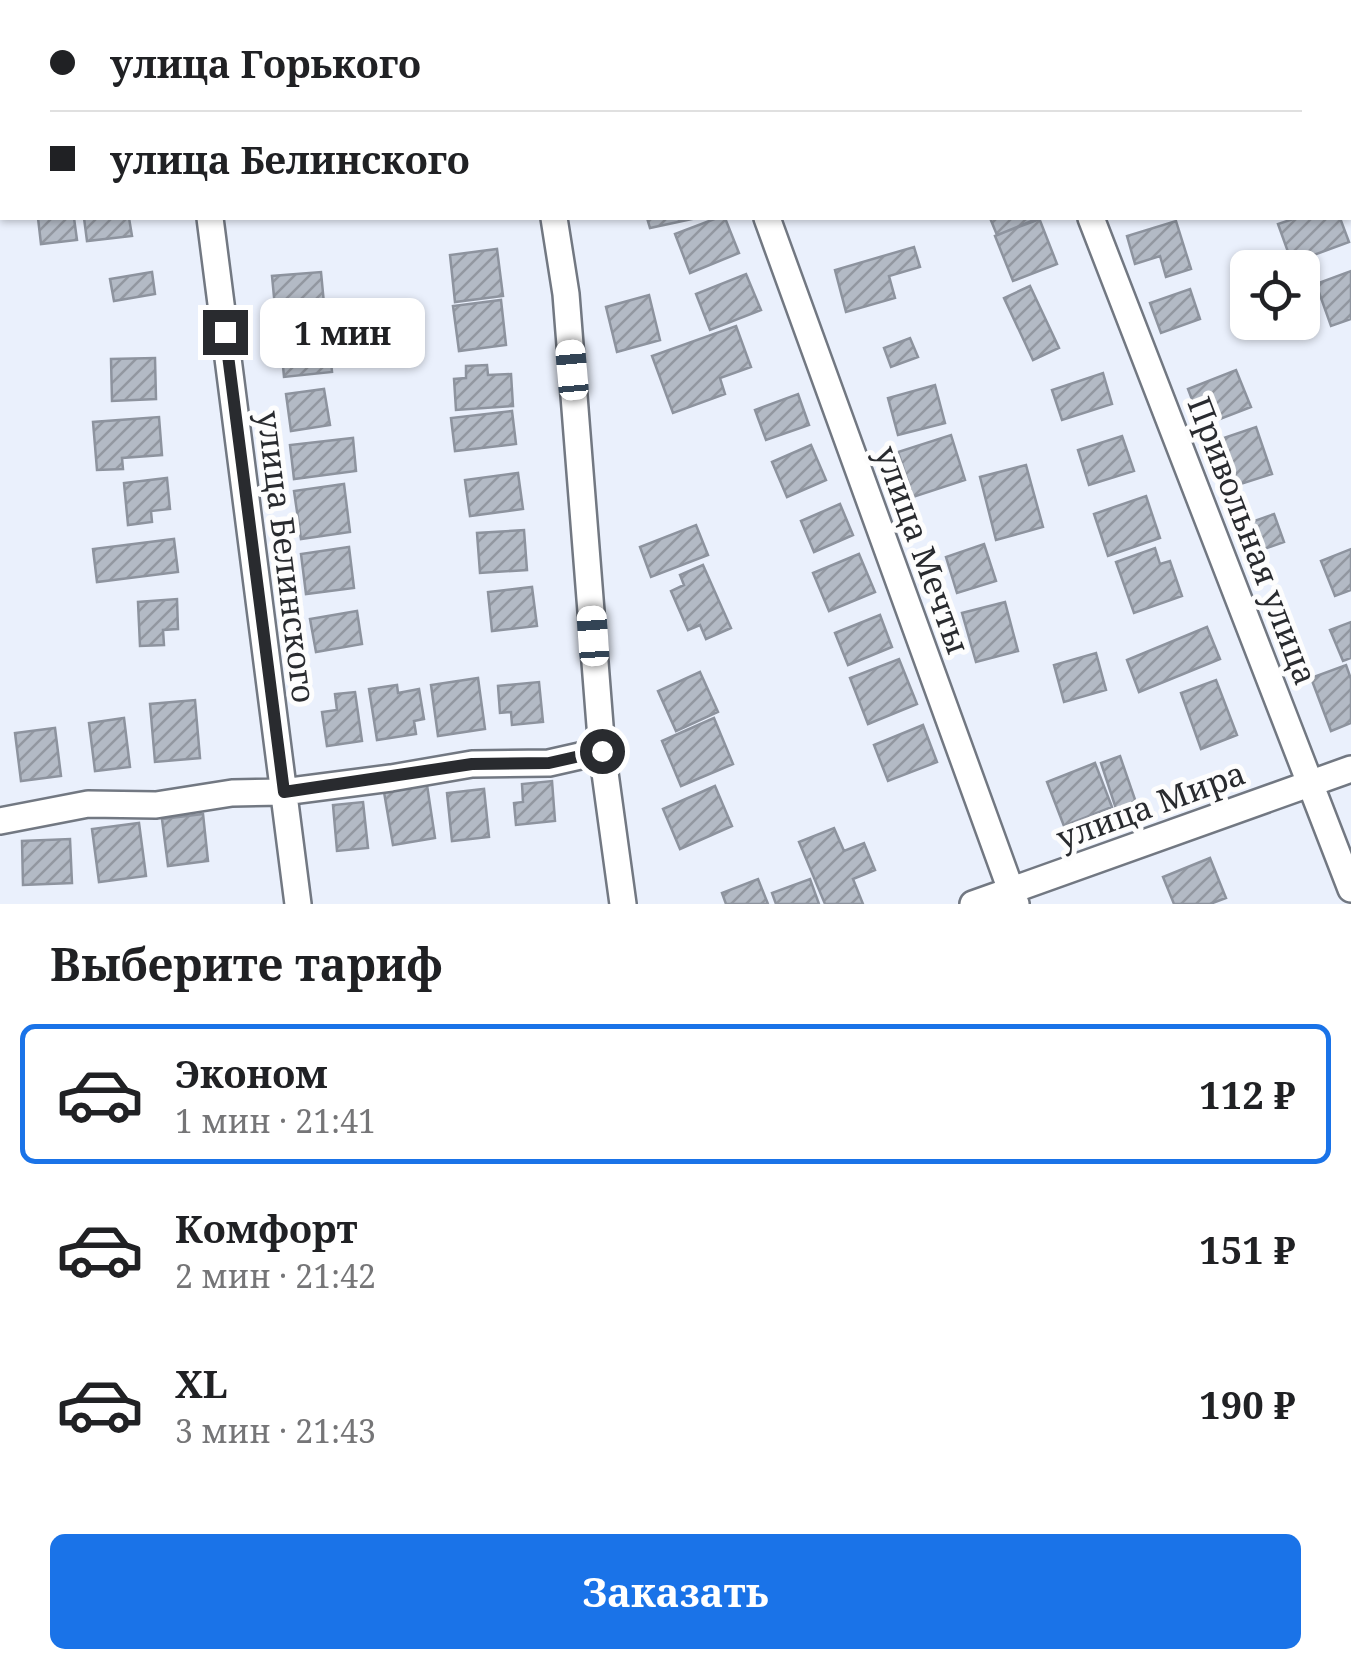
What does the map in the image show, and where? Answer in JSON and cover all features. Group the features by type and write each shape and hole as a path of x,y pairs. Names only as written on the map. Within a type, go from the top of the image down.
{"street":[{"name":"улица Белинского","path":"210,220 298,904"},
{"path":"554,220 567,313 602,751 623,904"},
{"name":"улица Мечты","path":"768,220 1013,897"},
{"name":"Привольная улица","path":"1092,220 1351,888"},
{"path":"0,821 88,804 156,805 232,793 284,792 472,764 549,763 602,751"},
{"name":"улица Мира","path":"972,904 1013,897 1351,768"}],"building":[{"path":"38,220 74,220 77,240 41,244"},
{"path":"84,220 129,220 132,236 87,241"},
{"path":"648,220 687,220 650,228"},
{"path":"712,220 726,220 739,253 690,273 675,234"},
{"path":"991,220 1037,220 997,235"},
{"path":"1040,220 1057,264 1013,281 995,236"},
{"path":"1290,220 1341,220 1349,242 1320,253 1287,250 1278,224"},
{"path":"1176,221 1191,269 1166,277 1160,256 1135,264 1127,236"},
{"path":"914,247 920,267 889,276 895,298 846,312 835,270"},
{"path":"497,249 503,296 455,302 450,255"},
{"path":"1351,271 1351,319 1331,326 1320,295 1320,283"},
{"path":"152,272 155,294 114,301 110,279"},
{"path":"321,272 325,314 276,318 272,276"},
{"path":"746,274 761,310 710,330 696,294"},
{"path":"1030,286 1059,348 1033,360 1004,298"},
{"path":"1190,289 1200,319 1161,333 1150,303"},
{"path":"649,295 660,340 617,352 606,307"},
{"path":"501,300 506,345 459,351 453,306"},
{"path":"736,326 751,367 720,378 725,394 673,413 652,356"},
{"path":"328,328 332,372 284,377 280,333"},
{"path":"910,338 918,357 891,367 884,348"},
{"path":"155,358 156,399 112,401 111,359"},
{"path":"487,365 488,375 511,374 513,406 456,410 454,379 466,378 466,366"},
{"path":"1236,370 1251,407 1202,426 1188,389"},
{"path":"1103,373 1112,404 1062,420 1052,390"},
{"path":"935,385 945,423 898,435 888,398"},
{"path":"324,389 330,425 291,431 286,394"},
{"path":"798,394 809,425 766,440 755,410"},
{"path":"512,411 516,444 455,451 451,418"},
{"path":"159,417 162,455 122,458 123,469 97,470 93,422"},
{"path":"1256,427 1272,474 1225,489 1209,443"},
{"path":"951,435 965,480 913,497 898,452"},
{"path":"1122,436 1134,471 1089,485 1078,450"},
{"path":"353,438 356,471 294,479 290,445"},
{"path":"811,445 826,480 787,497 772,462"},
{"path":"1026,465 1043,527 996,540 980,477"},
{"path":"518,473 523,509 470,516 465,480"},
{"path":"167,478 170,509 151,511 152,522 128,525 124,483"},
{"path":"344,484 350,532 301,539 294,491"},
{"path":"1146,496 1160,538 1108,556 1094,514"},
{"path":"840,504 853,535 814,552 801,521"},
{"path":"1274,514 1284,542 1253,553 1243,525"},
{"path":"696,525 708,555 651,577 640,547"},
{"path":"524,530 527,570 480,573 477,533"},
{"path":"174,539 178,572 97,582 93,549"},
{"path":"984,544 996,581 957,593 946,557"},
{"path":"349,547 354,588 306,594 301,554"},
{"path":"1155,548 1160,564 1170,561 1182,596 1134,613 1116,562"},
{"path":"1351,549 1351,590 1335,596 1321,561"},
{"path":"859,554 875,592 829,611 813,573"},
{"path":"703,565 731,628 706,639 700,625 688,630 671,591 684,585 680,575"},
{"path":"532,587 537,626 492,631 488,592"},
{"path":"177,599 178,629 163,630 164,645 140,646 138,602"},
{"path":"1005,602 1018,651 976,662 962,613"},
{"path":"357,611 362,644 316,652 310,619"},
{"path":"880,615 892,647 848,665 835,633"},
{"path":"1351,622 1351,658 1343,661 1330,630"},
{"path":"1207,627 1220,659 1139,692 1127,660"},
{"path":"1096,653 1106,690 1064,702 1054,665"},
{"path":"899,659 917,704 868,724 850,678"},
{"path":"1346,665 1351,679 1351,723 1331,731 1311,678"},
{"path":"700,672 718,712 676,731 658,691"},
{"path":"478,678 485,729 438,736 431,685"},
{"path":"1216,680 1237,735 1201,749 1181,693"},
{"path":"539,682 543,722 512,725 511,712 500,713 498,686"},
{"path":"397,685 398,693 419,689 424,719 414,721 416,734 377,740 369,689"},
{"path":"355,692 362,741 327,746 322,712 337,710 335,694"},
{"path":"195,700 200,758 155,762 150,704"},
{"path":"124,718 130,767 95,771 89,723"},
{"path":"714,718 733,764 681,786 662,741"},
{"path":"923,725 937,762 888,781 874,745"},
{"path":"55,728 61,776 21,781 15,733"},
{"path":"1120,756 1141,817 1121,824 1101,763"},
{"path":"1095,763 1112,807 1064,826 1047,782"},
{"path":"552,781 555,821 516,825 514,803 523,802 522,784"},
{"path":"427,785 435,838 393,845 384,792"},
{"path":"715,786 732,826 680,849 663,809"},
{"path":"484,789 489,837 452,841 447,793"},
{"path":"363,802 368,848 337,851 333,805"},
{"path":"203,814 208,861 168,866 162,819"},
{"path":"139,823 146,876 99,882 92,829"},
{"path":"834,828 844,851 864,843 875,870 853,879 863,904 825,904 799,842"},
{"path":"70,839 72,883 23,885 22,841"},
{"path":"1210,858 1226,898 1210,904 1174,904 1163,877"},
{"path":"758,879 768,904 726,904 722,893"},
{"path":"810,879 819,904 776,904 772,893"}],"route":[{"path":"225,332 284,792 472,764 549,763 602,751"}]}
